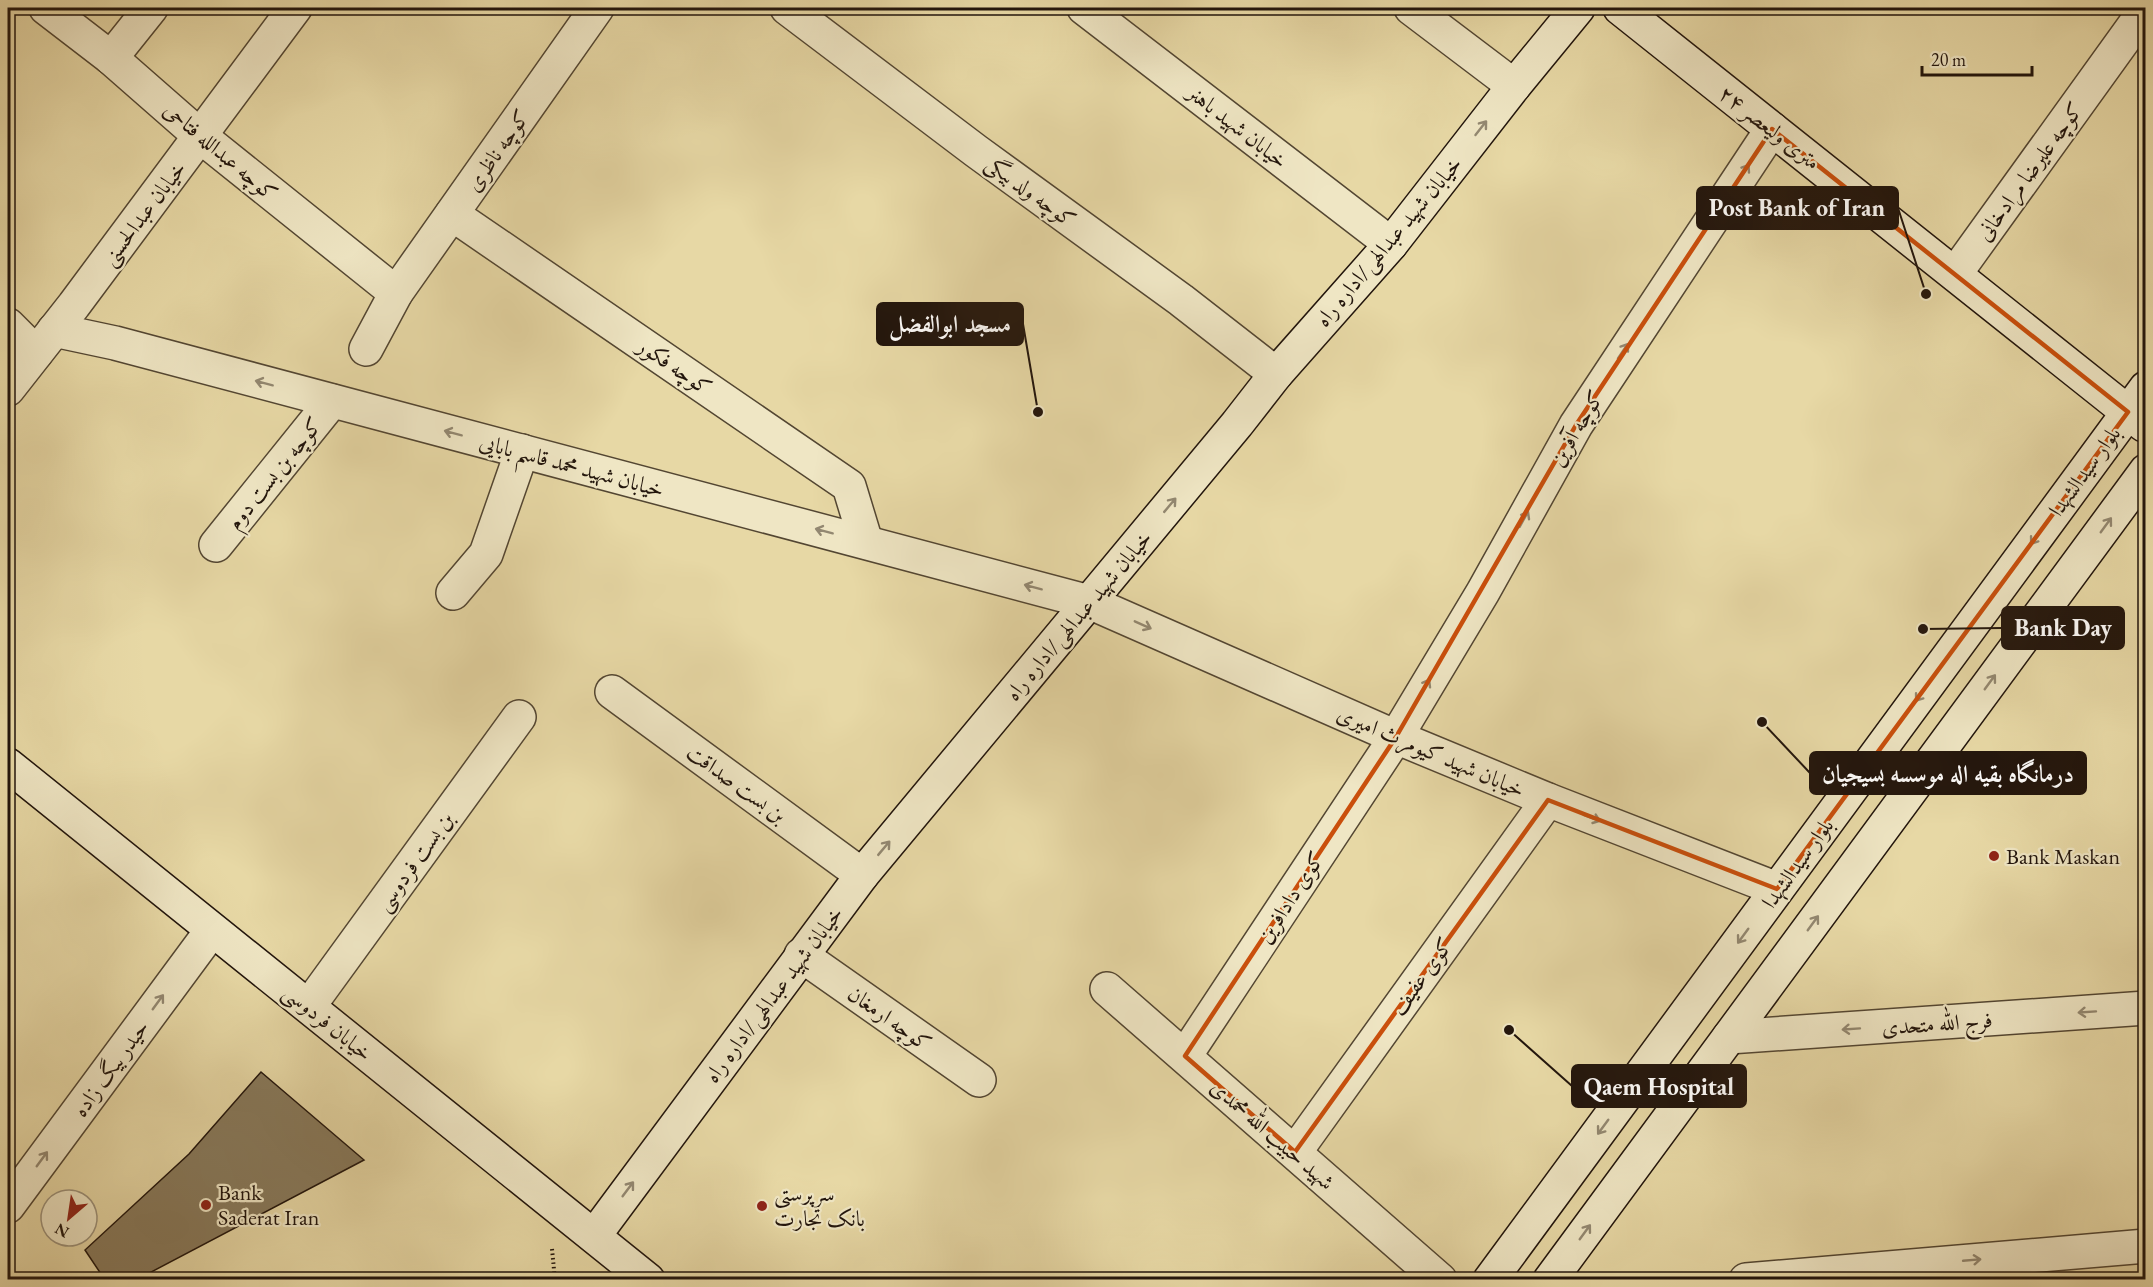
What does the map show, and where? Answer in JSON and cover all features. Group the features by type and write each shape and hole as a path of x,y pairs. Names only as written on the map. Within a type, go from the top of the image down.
{"street":[{"name":"کوچه عبدالله فتاحی","path":"46,8 111,58 200,136 396,294"},
{"path":"111,58 151,8"},
{"name":"خیابان عبدالحسنی","path":"8,389 295,8"},
{"name":"کوچه ناظری","path":"366,349 396,294 597,8"},
{"name":"کوچه ولد بیگی","path":"786,8 1181,300 1276,374"},
{"name":"خیابان شهید باهنر","path":"1084,8 1391,244"},
{"path":"1410,8 1514,86"},
{"name":"خیابان شهید عبدالهی/اداره راه","path":"594,1236 862,875 1238,424 1276,374 1391,244 1578,8"},
{"name":"۲۴ متری ولیعصر","path":"1620,8 1955,274 2140,409"},
{"name":"کوچه علیرضا مرادخانی","path":"1955,274 2145,9"},
{"name":"کوچه آفرین","path":"1396,737 1483,592 1576,425 1772,129"},
{"name":"کوچه فکور","path":"452,214 849,486 866,542"},
{"path":"8,325 45,342"},
{"name":"خیابان شهید محمد قاسم بابایی","path":"45,342 115,343 1089,602"},
{"name":"کوچه بن بست دوم","path":"216,545 332,401"},
{"name":"بلوار سیدالشهدا","path":"1490,1280 1777,889 2140,409"},
{"path":"453,593 486,554 522,452"},
{"path":"1550,1280 2145,471"},
{"name":"خیابان شهید کیومرث امیری","path":"1089,602 1396,737 1548,800 1777,889"},
{"name":"بن بست صداقت","path":"612,692 862,875"},
{"name":"بن بست فردوسی","path":"309,1006 519,717"},
{"name":"کوی دادافرین","path":"1185,1056 1396,737"},
{"name":"خیابان فردوسی","path":"8,765 648,1280"},
{"name":"کوی عفیف","path":"1295,1152 1548,800"},
{"name":"حیدر بیگ زاده","path":"8,1206 212,930"},
{"name":"کوچه ارمغان","path":"801,955 980,1080"},
{"name":"شهید حبیب‌ الله محمدی","path":"1107,989 1440,1280"},
{"name":"فرج الله متحدی","path":"1729,1037 2145,1008"},
{"path":"1746,1280 1888,1274 2145,1246"}],"highlighted area":[{"path":"1772,129 2128,412 1777,889 1548,800 1295,1152 1185,1056 1396,737 1576,425"}],"building":[{"name":"Bank Saderat Iran","path":"261,1072 364,1160 136,1280 105,1280 85,1250 99,1248 99,1237 189,1154"}],"place":[{"name":"Post Bank of Iran","path":"1926,294"},
{"name":"مسجد ابوالفضل","path":"1038,412"},
{"name":"Bank Day","path":"1923,629"},
{"name":"درمانگاه بقیه اله موسسه بسیجیان","path":"1762,722"},
{"name":"Bank Maskan","path":"1994,856"},
{"name":"Qaem Hospital","path":"1509,1030"},
{"name":"Bank Saderat Iran","path":"206,1205"},
{"name":"سرپرستی بانک تجارت","path":"762,1206"}]}
